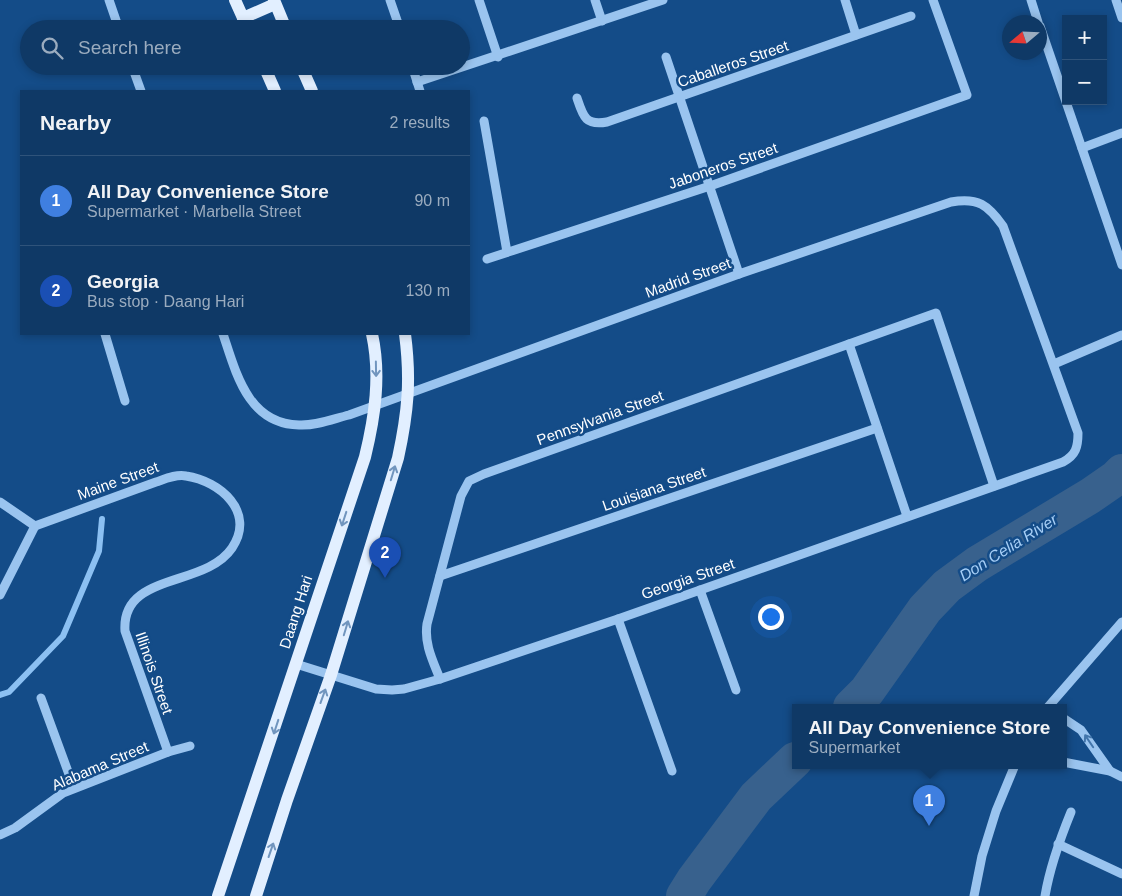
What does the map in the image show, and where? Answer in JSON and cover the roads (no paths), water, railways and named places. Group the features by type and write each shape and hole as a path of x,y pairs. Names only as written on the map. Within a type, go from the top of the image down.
{"main road":[{"path":"235,0 244,20"},
{"path":"251,20 274,2 282,20"},
{"path":"268,75 275,90"},
{"path":"305,75 312,90"},
{"name":"Daang Hari","path":"218,896 365,457 376,405 376,366 372,335"},
{"path":"256,896 331,675 398,458 409,392 405,335"}],"street":[{"path":"109,0 116,20"},
{"path":"390,0 397,20"},
{"path":"479,0 498,57"},
{"path":"595,0 602,21"},
{"path":"470,68 663,0"},
{"path":"845,0 856,35"},
{"name":"Jaboneros Street","path":"487,259 710,186 967,95 933,0"},
{"path":"1031,0 1036,15"},
{"path":"1116,0 1122,18"},
{"name":"Caballeros Street","path":"577,98 586,120 595,124 606,122 911,16"},
{"path":"1047,47 1122,265"},
{"path":"666,57 739,274"},
{"path":"135,75 141,90"},
{"path":"415,75 419,87 451,75"},
{"path":"484,121 507,252"},
{"path":"1082,148 1122,133"},
{"name":"Madrid Street","path":"223,335 238,380 247,395 264,412 286,424 302,425 323,422 376,405 739,274 951,202 965,200 980,203 992,210 1003,226 1054,364"},
{"name":"Pennsylvania Street","path":"440,679 426,636 461,496 469,481 484,474 936,313 994,486"},
{"path":"105,335 125,401"},
{"path":"1054,364 1122,336"},
{"path":"849,344 907,516"},
{"name":"Georgia Street","path":"296,664 376,689 392,690 440,679 1063,462 1072,457 1078,446 1078,433 1054,364"},
{"name":"Louisiana Street","path":"440,576 877,428"},
{"name":"Maine Street","path":"35,526 170,477 184,475 203,480 221,490 234,504 238,515"},
{"path":"0,502 35,526 0,595"},
{"name":"Illinois Street","path":"168,752 125,631 124,619 129,608 141,594 157,585 205,570 220,561 232,548 239,532 238,515"},
{"path":"700,590 736,690"},
{"path":"618,618 672,771"},
{"path":"1051,704 1122,622"},
{"path":"41,698 74,788"},
{"path":"1067,721 1081,730 1110,771"},
{"name":"Alabama Street","path":"0,834 15,828 52,800 74,788 168,752 190,746"},
{"path":"1067,763 1110,771 1122,777"},
{"path":"974,896 982,856 996,811 1013,769"},
{"path":"1046,896 1048,879 1058,844 1071,812"},
{"path":"1058,844 1122,874"}],"waterway":[{"name":"Don Celia River","path":"854,704 867,691 925,609 947,586 977,564 1090,496 1122,472"},
{"path":"0,695 9,692 63,636 99,551 102,519"},
{"name":"Don Celia River","path":"684,896 756,797 792,763"}],"place":[{"name":"Georgia","path":"385,578"},
{"name":"All Day Convenience Store","path":"929,826"}]}
